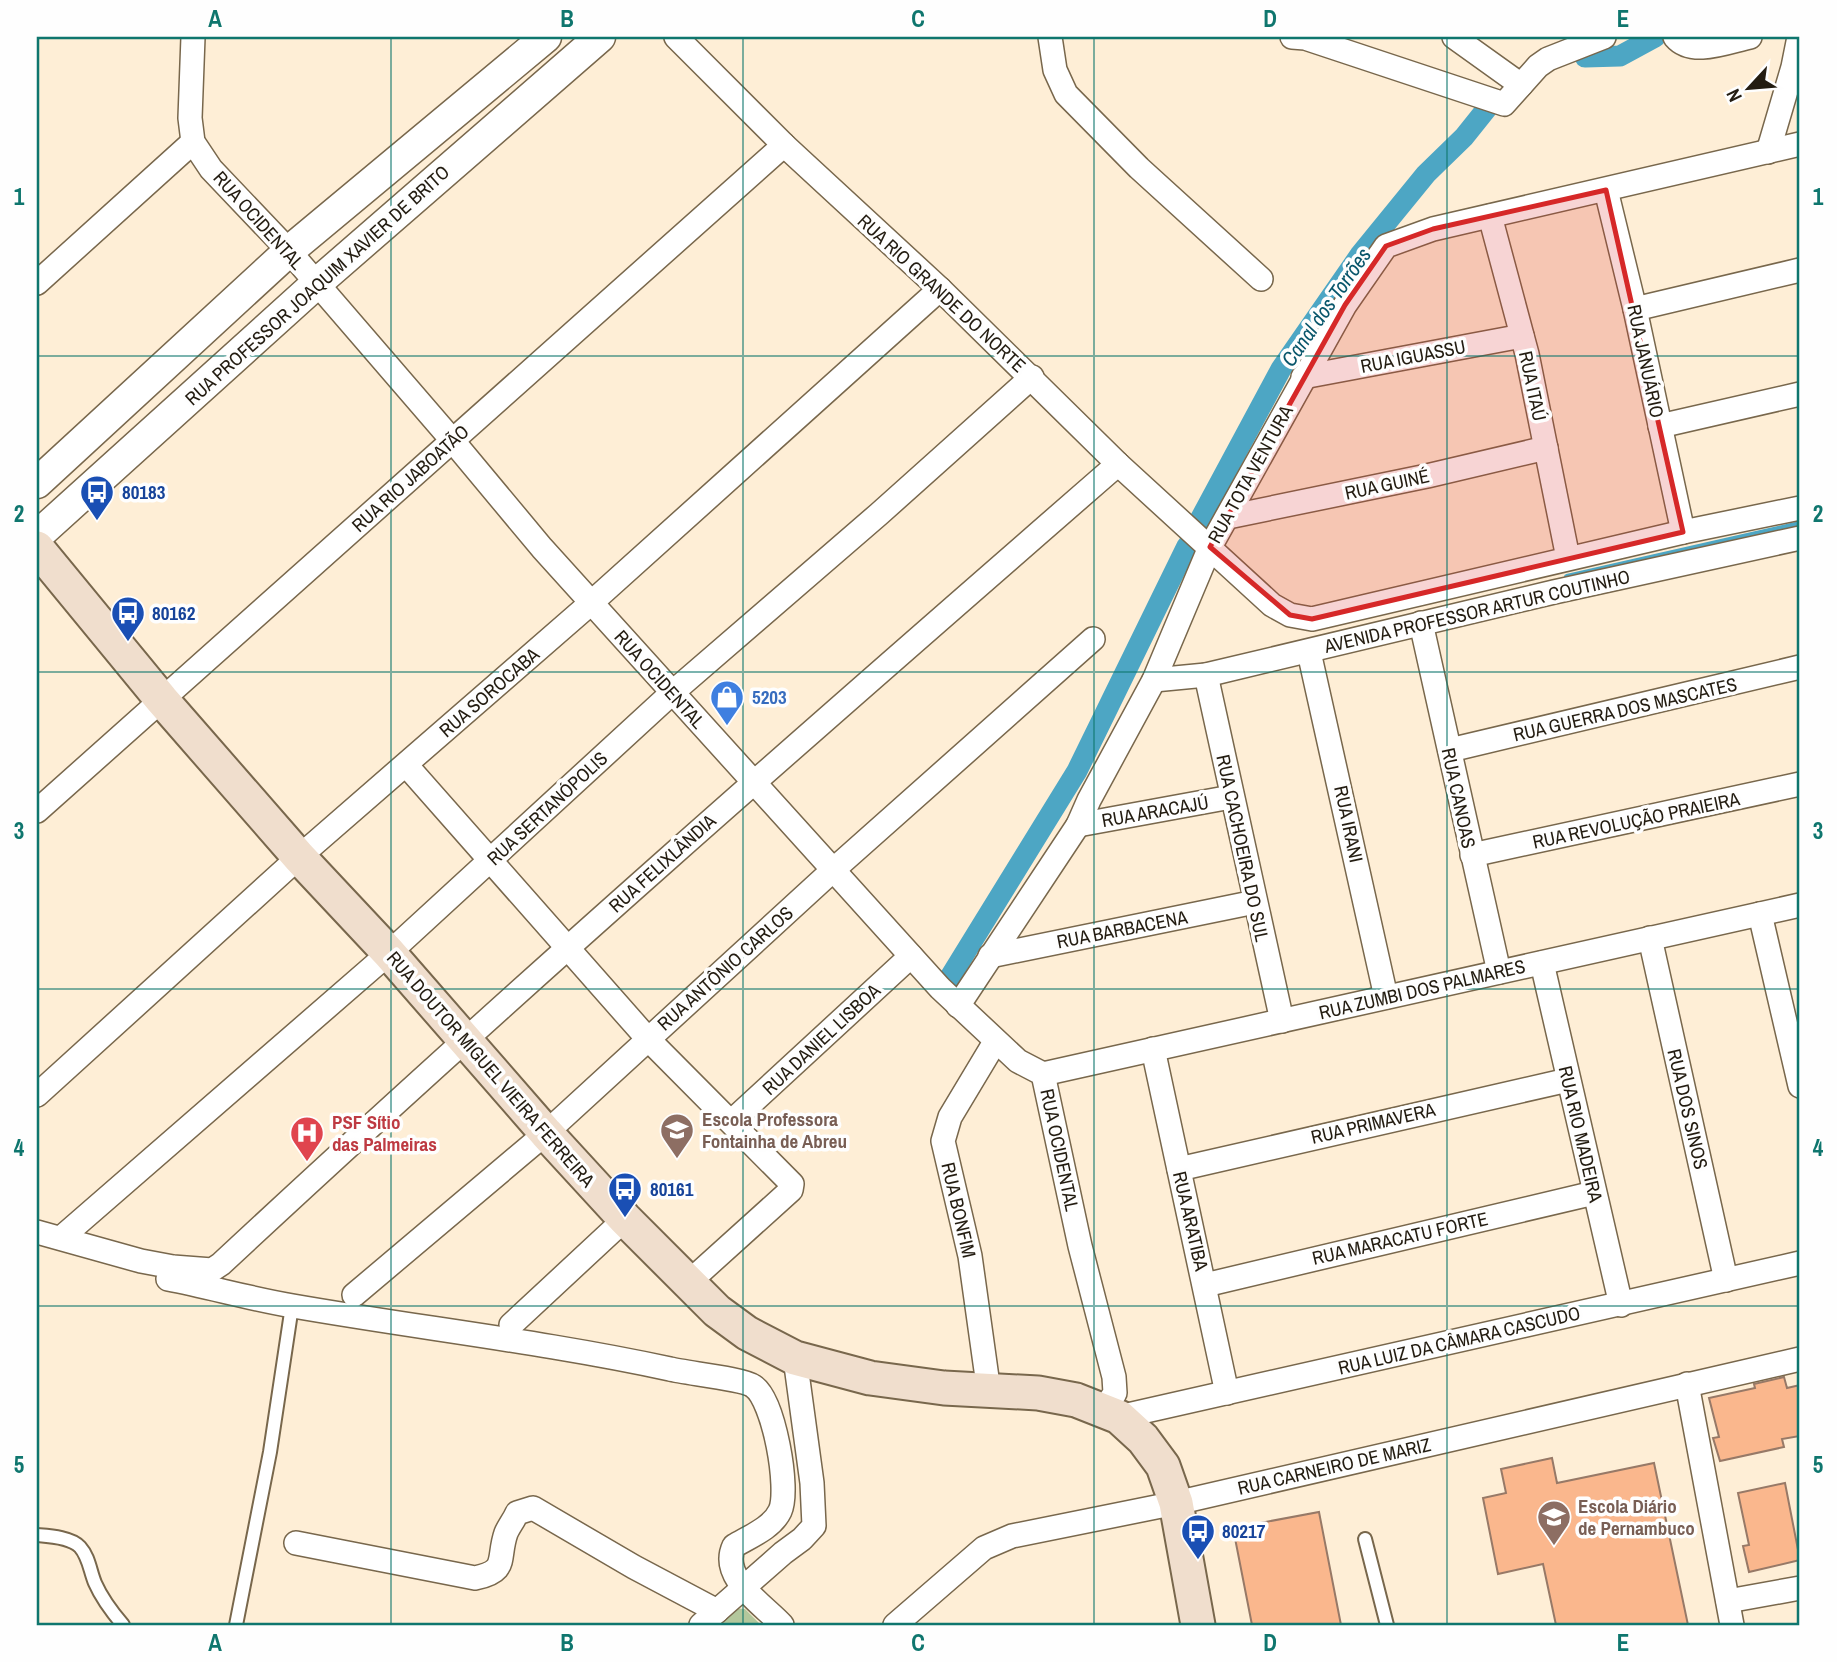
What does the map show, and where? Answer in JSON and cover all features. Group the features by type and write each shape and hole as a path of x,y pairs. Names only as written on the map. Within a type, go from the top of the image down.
{"main road":[{"name":"RUA DOUTOR MIGUEL VIEIRA FERREIRA","path":"37,548 162,700 299,857 389,953 625,1219 717,1311 737,1326 796,1358 870,1378 944,1388 1038,1393 1076,1401 1111,1414 1143,1439 1163,1466 1176,1503 1198,1625"}],"street":[{"path":"39,276 193,142 190,118 193,37"},
{"name":"RUA PROFESSOR JOAQUIM XAVIER DE BRITO","path":"37,484 289,251 546,37"},
{"name":"RUA PROFESSOR JOAQUIM XAVIER DE BRITO","path":"37,536 316,284 600,37"},
{"name":"RUA RIO GRANDE DO NORTE","path":"676,37 784,145 1032,377 1118,464 1210,547"},
{"path":"1050,37 1055,70 1066,94 1139,167 1261,279"},
{"path":"1292,37 1305,38 1504,104 1538,66 1548,59 1604,37"},
{"path":"1454,37 1521,85"},
{"path":"1678,41 1695,48 1750,37"},
{"path":"1768,152 1799,37"},
{"name":"RUA OCIDENTAL","path":"193,142 211,169 289,251 542,548 832,871 995,1042 1018,1061 1043,1074 1080,1246 1114,1377 1115,1393 1111,1414"},
{"name":"RUA TOTA VENTURA","path":"958,1006 1078,825 1154,680 1210,547 1303,377 1345,305 1385,246 1433,229 1800,144"},
{"name":"RUA RIO JABOATÃO","path":"37,811 784,145"},
{"name":"RUA JANUÁRIO","path":"1606,190 1683,531"},
{"name":"RUA ITAÚ","path":"1490,216 1522,336 1568,558"},
{"path":"1635,309 1800,270"},
{"name":"RUA SOROCABA","path":"37,1095 299,857 407,766 591,603 940,289"},
{"name":"RUA IGUASSU","path":"1303,377 1522,336"},
{"name":"RUA SERTANÓPOLIS","path":"61,1238 389,953 673,692 1032,377"},
{"path":"1660,426 1800,394"},
{"name":"RUA GUINÉ","path":"1228,517 1427,476 1546,448"},
{"name":"RUA FELIXLÂNDIA","path":"61,1238 141,1261 212,1270 753,782 1118,464"},
{"name":"AVENIDA PROFESSOR ARTUR COUTINHO","path":"1210,547 1272,605 1290,615 1312,619 1683,531 1800,508"},
{"name":"AVENIDA PROFESSOR ARTUR COUTINHO","path":"1154,680 1206,675 1421,623 1800,538"},
{"name":"RUA CANOAS","path":"1421,623 1499,972"},
{"name":"RUA ANTÔNIO CARLOS","path":"354,1295 546,1133 647,1038 1093,639"},
{"name":"RUA IRANI","path":"1309,652 1386,998"},
{"name":"RUA GUERRA DOS MASCATES","path":"1450,750 1800,667"},
{"name":"RUA CACHOEIRA DO SUL","path":"1206,675 1282,1021"},
{"path":"407,766 647,1038 792,1184 791,1190 688,1283"},
{"name":"RUA REVOLUÇÃO PRAIEIRA","path":"1472,855 1800,785"},
{"name":"RUA ARACAJÚ","path":"1078,825 1231,797"},
{"name":"RUA BARBACENA","path":"990,956 1255,902"},
{"name":"RUA ZUMBI DOS PALMARES","path":"1043,1074 1800,905"},
{"path":"1760,914 1793,1029 1800,1086"},
{"name":"RUA DOS SINOS","path":"1650,938 1726,1280"},
{"name":"RUA DANIEL LISBOA","path":"731,1122 911,956"},
{"name":"RUA RIO MADEIRA","path":"1542,962 1621,1305"},
{"name":"RUA BONFIM","path":"989,1392 970,1256 943,1141 950,1117 995,1042"},
{"name":"RUA ARATIBA","path":"1153,1049 1227,1393"},
{"name":"RUA PRIMAVERA","path":"1179,1169 1568,1080"},
{"name":"RUA MARACATU FORTE","path":"1205,1284 1594,1193"},
{"path":"511,1325 625,1219"},
{"path":"37,1232 61,1238"},
{"name":"RUA LUIZ DA CÂMARA CASCUDO","path":"1111,1414 1227,1393 1800,1263"},
{"path":"139,1274 292,1306 507,1338 699,1376 747,1382 755,1386 761,1393 770,1415 784,1489 780,1512 773,1521 734,1546 731,1561 743,1589 782,1625"},
{"path":"296,1543 475,1578 490,1575 500,1566 506,1533 517,1513 533,1508 634,1567 709,1618 814,1526 812,1483 796,1358"},
{"name":"RUA CARNEIRO DE MARIZ","path":"895,1625 974,1556 995,1542 1033,1531 1176,1503 1800,1359"},
{"path":"1687,1384 1732,1625"},
{"path":"1728,1601 1800,1588"}],"lane":[{"path":"236,1625 270,1452 292,1306"},
{"path":"37,1535 78,1545 88,1560 93,1580 104,1602 123,1625"},
{"path":"1365,1539 1387,1625"}],"highlighted area":[{"path":"1606,190 1683,532 1312,619 1290,615 1210,547 1345,305 1386,246 1433,229"}],"green space":[{"path":"733,1608 745,1609 761,1625 713,1625"}],"building":[{"path":"1784,1377 1787,1388 1800,1385 1800,1436 1782,1439 1784,1447 1720,1461 1713,1438 1719,1437 1709,1398 1755,1388 1754,1384"},
{"path":"1552,1458 1557,1483 1654,1463 1688,1625 1556,1625 1543,1564 1498,1574 1483,1498 1506,1493 1501,1469"},
{"path":"1785,1483 1800,1560 1749,1572 1743,1546 1749,1545 1738,1493"},
{"path":"1319,1512 1341,1625 1252,1625 1233,1528"}],"waterway":[{"name":"Canal dos Torrões","path":"1585,57 1620,56 1655,37"},
{"name":"Canal dos Torrões","path":"1195,529 1281,369 1360,255 1426,174 1464,137 1488,107"},
{"path":"1567,577 1800,524"},
{"path":"947,982 1077,771 1187,546"}],"place":[{"name":"80183","path":"97,522"},
{"name":"80162","path":"128,643"},
{"name":"5203","path":"727,727"},
{"name":"Escola Professora Fontainha de Abreu","path":"677,1160"},
{"name":"PSF Sítio das Palmeiras","path":"307,1163"},
{"name":"80161","path":"625,1219"},
{"name":"Escola Diário de Pernambuco","path":"1554,1547"},
{"name":"80217","path":"1198,1561"}]}
